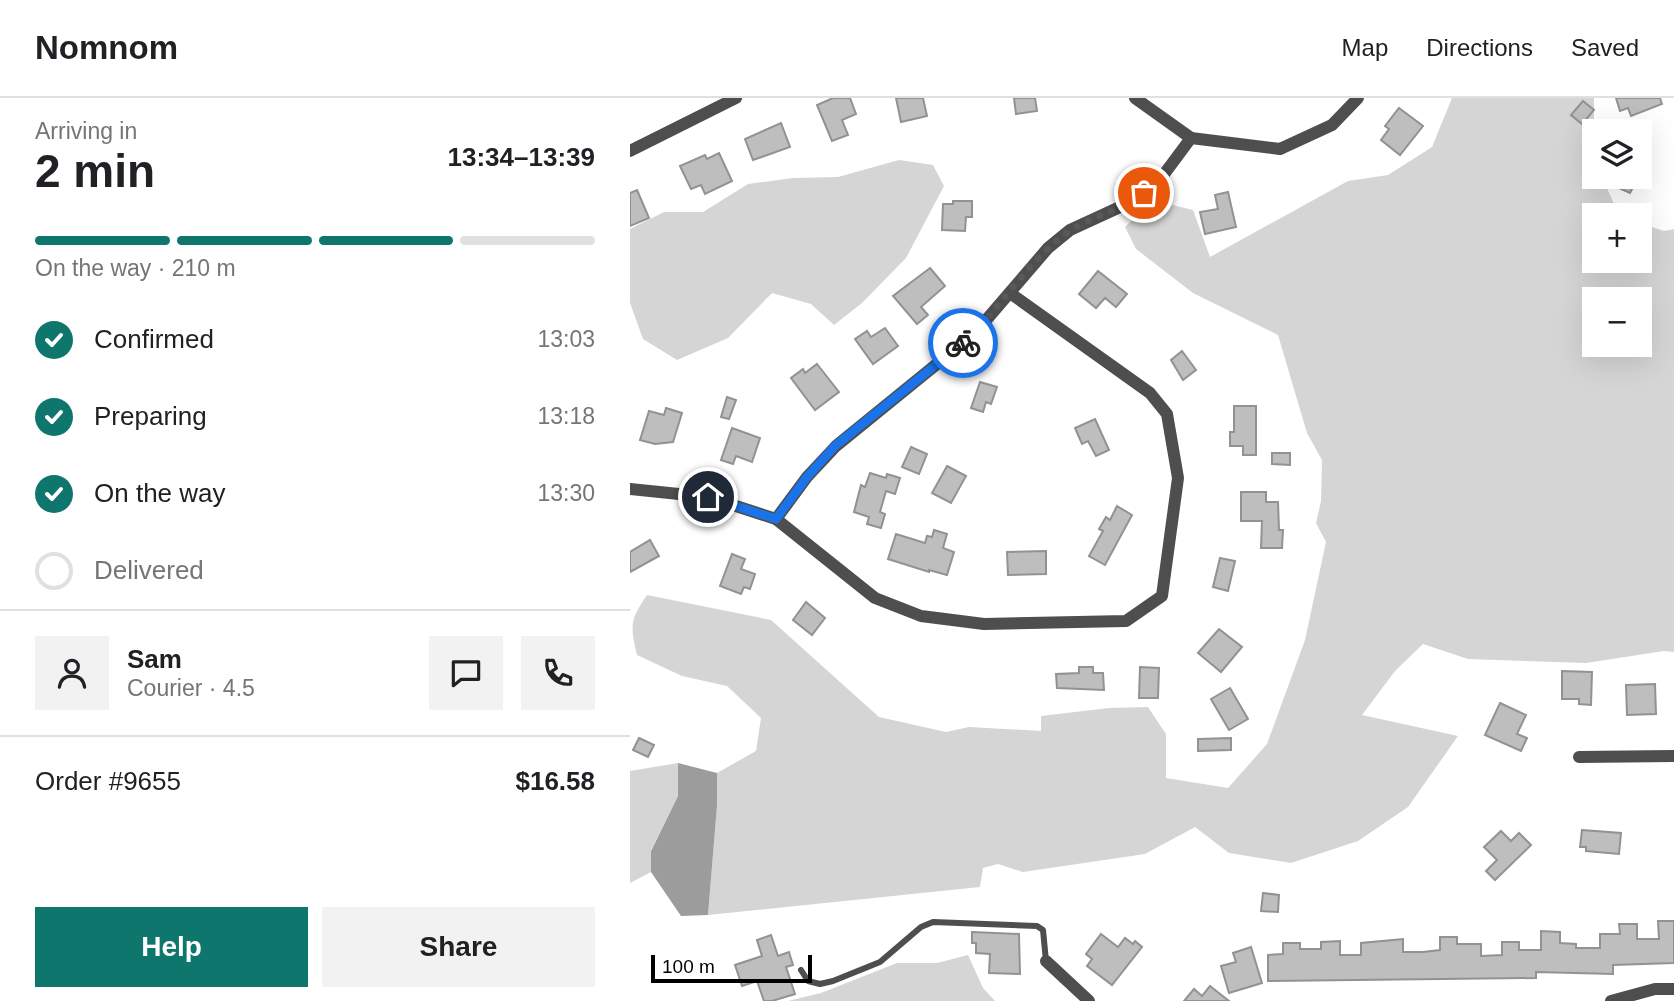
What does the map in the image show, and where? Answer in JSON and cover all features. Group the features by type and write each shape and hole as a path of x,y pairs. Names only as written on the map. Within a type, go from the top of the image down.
{"street":[{"path":"630,151 736,98"},
{"path":"1135,98 1191,138 1280,149 1332,125 1358,98"},
{"path":"776,519 807,477 835,446 975,333 1048,248 1070,230 1133,201 1156,185 1191,138"},
{"path":"630,489 708,497 776,519 875,598 921,616 984,624 1126,621 1162,596 1178,478 1167,414 1150,393 1010,293"},
{"path":"1579,757 1674,756"},
{"path":"1046,961 1089,1001"},
{"path":"1611,1001 1656,989 1674,989"}],"lane":[{"path":"801,970 808,981 820,984 833,981 880,962 921,928 933,922 1037,926 1042,930 1046,961"}],"shaded area":[{"path":"1452,98 1594,98 1594,119 1582,119 1582,189 1607,189 1614,203 1582,203 1582,273 1652,273 1652,227 1664,231 1674,229 1674,652 1664,651 1586,663 1468,659 1423,644 1395,671 1362,715 1458,736 1408,807 1358,841 1291,863 1229,853 1195,827 1145,854 1023,872 998,864 983,868 980,887 708,915 717,773 756,751 761,718 727,686 682,676 637,655 633,623 647,595 771,620 879,717 946,732 969,727 1041,731 1041,716 1109,708 1148,707 1166,734 1166,778 1228,788 1267,744 1305,640 1326,542 1316,523 1321,501 1322,460 1307,433 1278,335 1193,293 1136,249 1125,227 1152,200 1193,210 1210,257 1348,181 1388,175 1432,147"},
{"path":"899,160 933,165 944,186 906,258 862,303 834,325 811,304 772,293 728,338 677,360 643,339 630,303 630,229 664,212 703,212 748,184 793,178 838,177"},
{"path":"678,763 678,796 651,850 651,872 630,883 630,771"},
{"path":"678,763 717,773 708,915 681,916 651,872 651,851 678,796"},
{"path":"968,955 983,988 995,1001 788,1001 821,993 897,963 937,963"}],"building":[{"path":"833,98 850,98 856,114 842,120 848,135 832,141 817,105"},
{"path":"896,98 923,98 927,116 901,122"},
{"path":"1014,98 1035,98 1037,111 1016,114"},
{"path":"1616,98 1660,98 1662,104 1631,116 1628,108 1620,111"},
{"path":"1583,101 1594,110 1586,119 1582,119 1582,124 1571,115"},
{"path":"1399,108 1423,126 1400,155 1381,140 1389,129 1385,126"},
{"path":"781,123 790,147 753,160 745,139"},
{"path":"719,153 732,181 705,194 701,185 691,189 680,166 705,155 707,159"},
{"path":"637,190 649,218 630,226 630,193"},
{"path":"1228,192 1236,227 1205,234 1200,212 1218,209 1215,195"},
{"path":"953,201 972,201 972,217 966,217 965,231 942,230 943,204 953,204"},
{"path":"930,268 945,286 921,307 928,315 917,324 893,296"},
{"path":"1098,271 1127,294 1116,307 1105,298 1096,308 1079,294"},
{"path":"885,328 898,346 873,364 855,339 867,331 871,337"},
{"path":"1182,351 1196,370 1183,380 1171,360"},
{"path":"817,364 839,392 815,410 791,378 803,369 805,373"},
{"path":"980,382 997,387 991,404 986,402 983,412 971,408"},
{"path":"727,397 736,400 729,419 721,417"},
{"path":"1234,406 1256,406 1256,455 1243,455 1243,446 1230,446 1230,432 1234,432"},
{"path":"666,408 682,413 673,442 655,444 640,440 649,411 664,415"},
{"path":"1095,419 1109,450 1096,456 1088,441 1082,444 1075,428"},
{"path":"732,428 760,438 752,462 736,456 733,464 721,460"},
{"path":"911,447 927,454 919,474 902,467"},
{"path":"1272,453 1290,453 1290,465 1272,464"},
{"path":"947,466 966,476 951,503 932,493"},
{"path":"870,473 886,478 887,474 900,478 895,494 886,491 880,512 885,514 881,528 867,524 869,517 854,512 861,485 865,487"},
{"path":"1241,492 1266,492 1266,502 1278,502 1279,530 1283,530 1282,548 1261,548 1262,521 1241,521"},
{"path":"1117,506 1132,515 1105,565 1089,556 1103,531 1099,529 1106,517 1110,520"},
{"path":"934,530 947,534 943,548 954,552 947,575 888,559 896,534 925,543 927,536 932,537"},
{"path":"650,540 659,556 630,572 630,552"},
{"path":"1046,551 1046,574 1008,575 1007,552"},
{"path":"732,554 745,559 741,569 755,574 750,589 744,587 741,594 720,586"},
{"path":"1220,558 1235,561 1228,591 1213,587"},
{"path":"806,602 825,618 812,635 793,620"},
{"path":"1219,629 1242,647 1221,672 1198,653"},
{"path":"1079,667 1093,667 1093,673 1103,673 1104,690 1057,688 1056,674 1079,673"},
{"path":"1140,667 1159,668 1158,698 1139,698"},
{"path":"1562,671 1592,672 1591,705 1579,704 1579,699 1562,699"},
{"path":"1655,684 1656,714 1627,715 1626,685"},
{"path":"1230,688 1248,719 1229,730 1211,699"},
{"path":"1500,703 1526,715 1517,734 1527,738 1521,751 1485,735"},
{"path":"639,738 654,745 648,757 633,750"},
{"path":"1231,738 1231,750 1198,751 1198,739"},
{"path":"1582,830 1621,833 1619,854 1586,851 1586,847 1580,847"},
{"path":"1501,831 1511,841 1519,833 1531,845 1495,880 1486,871 1497,860 1484,847"},
{"path":"1263,893 1279,895 1278,912 1261,911"},
{"path":"1658,921 1674,921 1674,963 1613,965 1613,974 1536,972 1536,978 1268,981 1268,955 1283,954 1283,943 1300,943 1300,949 1321,949 1321,942 1340,941 1340,955 1361,955 1361,943 1403,939 1403,952 1423,952 1440,950 1440,937 1457,937 1457,944 1481,944 1481,956 1502,955 1502,942 1519,942 1519,950 1541,950 1541,931 1560,932 1560,943 1576,944 1576,948 1600,948 1600,934 1620,934 1619,924 1637,924 1637,939 1659,939"},
{"path":"972,932 1019,934 1020,974 989,973 990,954 976,953"},
{"path":"1101,934 1118,947 1125,938 1142,947 1112,985 1087,966 1092,959 1086,954"},
{"path":"771,935 778,956 789,952 793,965 786,967 795,994 764,1001 757,981 742,986 735,965 762,956 757,940"},
{"path":"1251,947 1262,983 1229,993 1221,966 1236,962 1233,953"},
{"path":"1210,986 1229,1001 1184,1001 1194,989 1202,996"}],"way so far":[{"path":"963,343 975,333 1049,246 1070,230 1133,201 1144,193"}],"route":[{"path":"708,497 776,519 807,477 835,446 963,343"}]}
